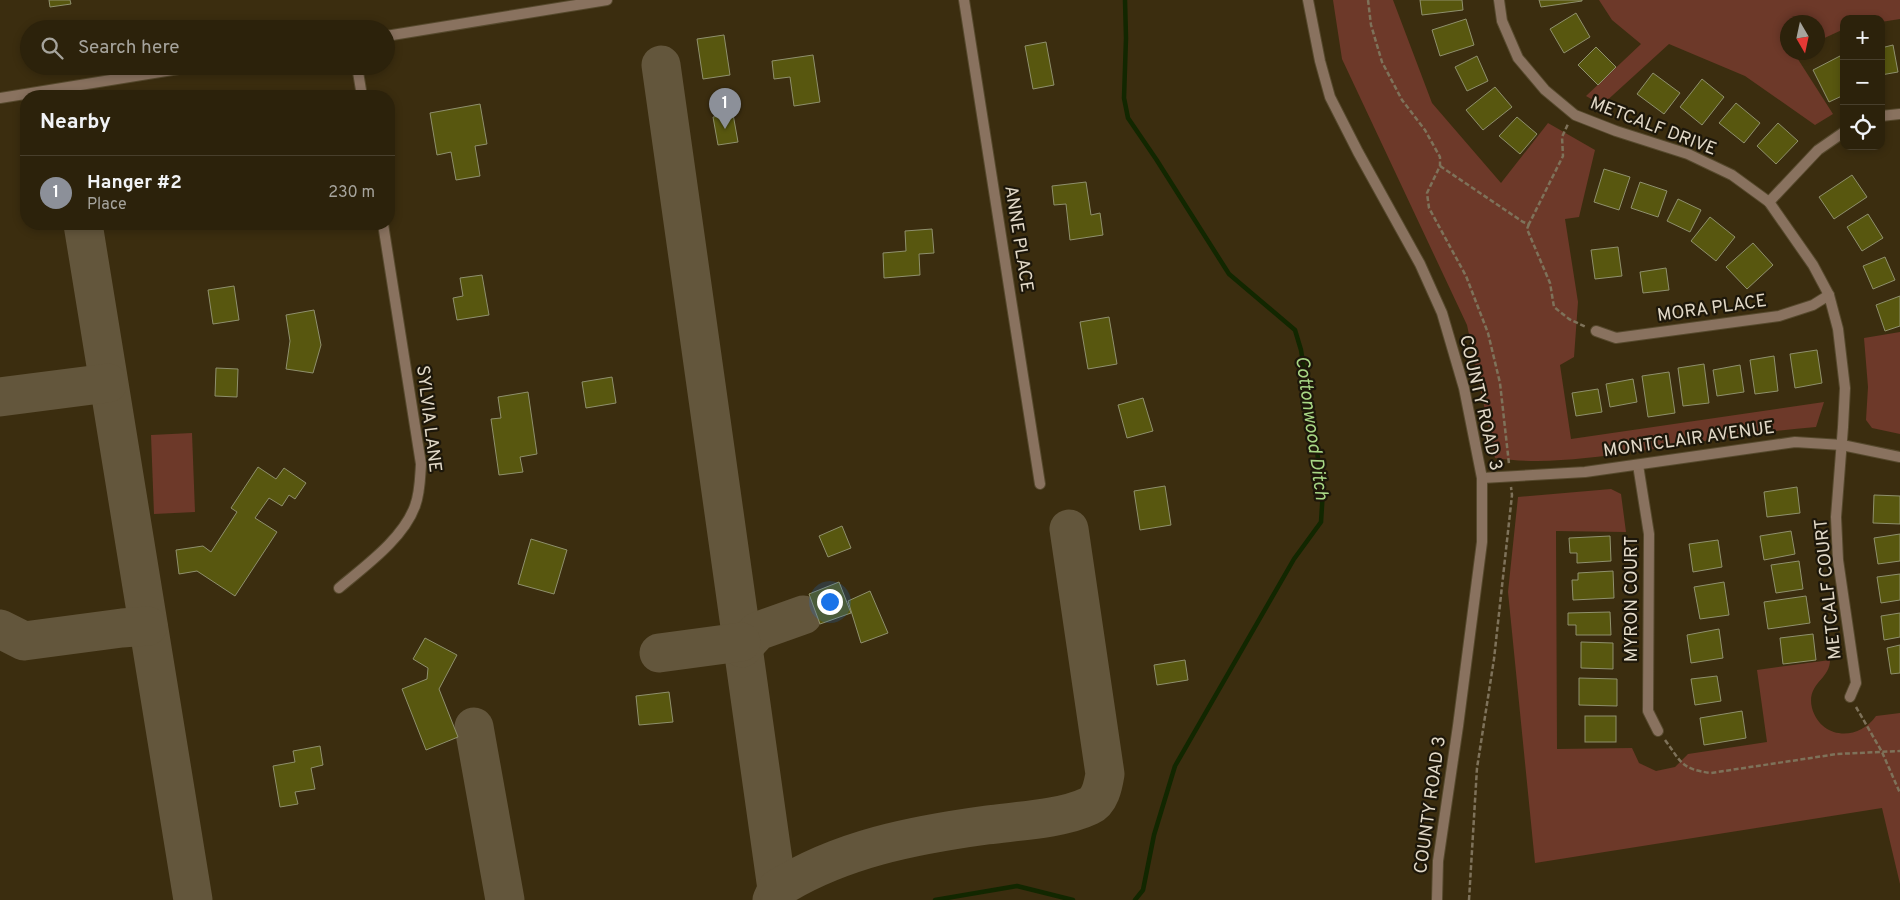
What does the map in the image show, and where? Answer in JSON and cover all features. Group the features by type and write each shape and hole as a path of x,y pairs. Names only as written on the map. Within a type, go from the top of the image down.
{"street":[{"path":"395,35 607,0"},
{"name":"ANNE PLACE","path":"964,0 1040,484"},
{"name":"COUNTY ROAD 3","path":"1308,0 1320,61 1330,97 1420,264 1442,313 1464,388 1482,478 1482,542 1438,861 1437,900"},
{"name":"METCALF DRIVE","path":"1499,0 1502,21 1518,58 1545,90 1575,115 1616,131 1688,154 1732,175 1769,202 1813,265 1829,295 1838,329 1845,388 1842,445"},
{"path":"49,90 142,75"},
{"path":"358,75 361,90"},
{"path":"0,98 20,95"},
{"path":"1885,116 1900,114"},
{"path":"1769,202 1818,150 1840,135"},
{"name":"SYLVIA LANE","path":"340,588 386,547 401,530 414,507 420,488 421,464 384,230"},
{"name":"MORA PLACE","path":"1596,332 1616,338 1779,316 1813,305 1829,295"},
{"name":"MONTCLAIR AVENUE","path":"1482,478 1585,472 1795,442 1842,445 1900,457"},
{"name":"METCALF COURT","path":"1842,445 1836,517 1838,560 1856,683 1850,697"},
{"name":"MYRON COURT","path":"1638,465 1648,534 1648,711 1658,731"}],"path":[{"path":"1368,0 1372,25 1382,62 1402,100 1425,130 1437,148 1440,157 1440,166 1427,193 1430,208 1466,276 1488,333 1500,383 1509,464"},
{"path":"1575,115 1563,133 1563,156 1527,229 1550,283 1554,306 1569,320 1596,332"},
{"path":"1440,166 1522,222 1529,224"},
{"path":"1468,900 1476,768 1502,594 1512,495 1511,488"},
{"path":"1850,697 1882,752 1900,793"},
{"path":"1658,731 1684,766 1697,771 1712,773 1837,754 1900,751"}],"shaded area":[{"path":"1333,0 1393,0 1432,103 1501,183 1548,123 1595,150 1579,217 1565,219 1578,302 1574,357 1560,365 1571,439 1824,402 1816,427 1582,458 1530,461 1495,458 1467,325 1342,59"},
{"path":"1599,0 1900,0 1900,19 1885,21 1885,15 1840,15 1840,31 1825,38 1825,15 1780,15 1780,60 1798,60 1833,114 1815,125 1745,76 1669,44 1602,105 1586,96 1641,44 1612,20"},
{"path":"1900,332 1900,434 1872,428 1866,420 1868,387 1864,338"},
{"path":"192,433 195,512 154,514 151,435"},
{"path":"1611,489 1621,494 1626,532 1556,531 1557,749 1632,748 1639,763 1656,771 1675,767 1688,754 1767,742 1757,670 1830,660 1829,667 1812,693 1811,700 1817,719 1823,726 1832,731 1851,733 1869,724 1876,716 1900,713 1900,884 1882,808 1535,863 1508,592 1518,497"}],"building":[{"path":"49,0 70,0 71,4 50,7"},
{"path":"1420,0 1462,0 1463,10 1422,15"},
{"path":"1539,0 1582,0 1582,1 1541,7"},
{"path":"1576,13 1590,37 1564,53 1550,29"},
{"path":"1466,19 1474,45 1440,56 1432,30"},
{"path":"724,35 730,75 703,79 697,39"},
{"path":"1046,42 1054,85 1033,89 1025,46"},
{"path":"1893,45 1898,72 1885,74 1885,47"},
{"path":"1596,47 1616,67 1598,85 1578,65"},
{"path":"813,55 820,102 794,106 790,77 774,79 772,61"},
{"path":"1477,56 1488,81 1467,91 1455,67"},
{"path":"1840,56 1840,97 1829,102 1813,70"},
{"path":"1653,73 1680,93 1664,114 1637,94"},
{"path":"1702,79 1724,97 1702,125 1680,107"},
{"path":"1495,87 1512,107 1483,130 1466,110"},
{"path":"1736,103 1760,123 1744,143 1719,123"},
{"path":"480,104 487,144 475,146 480,176 456,180 451,152 437,155 430,113"},
{"path":"733,114 738,142 718,145 713,117"},
{"path":"1517,117 1537,134 1520,154 1499,136"},
{"path":"1778,123 1798,141 1776,164 1757,146"},
{"path":"1604,169 1630,177 1619,210 1594,202"},
{"path":"1852,175 1867,197 1834,219 1819,197"},
{"path":"1086,182 1091,215 1100,213 1103,235 1070,240 1066,204 1054,205 1052,186"},
{"path":"1640,182 1667,191 1658,217 1631,208"},
{"path":"1678,199 1701,210 1690,232 1667,221"},
{"path":"1868,214 1883,238 1862,251 1847,227"},
{"path":"1710,217 1735,237 1716,261 1691,241"},
{"path":"932,229 934,253 919,254 920,275 884,278 883,253 906,251 905,231"},
{"path":"1753,243 1773,265 1747,289 1726,267"},
{"path":"1618,247 1622,276 1595,279 1591,250"},
{"path":"1885,257 1895,280 1873,289 1863,266"},
{"path":"1666,268 1669,290 1643,293 1640,272"},
{"path":"482,275 489,315 457,320 453,298 463,296 460,278"},
{"path":"234,286 239,320 213,324 208,290"},
{"path":"1900,296 1900,326 1885,331 1876,305"},
{"path":"314,310 321,345 313,373 286,369 290,341 286,315"},
{"path":"1109,317 1117,364 1088,369 1080,322"},
{"path":"1817,350 1822,383 1795,388 1790,354"},
{"path":"1774,356 1778,391 1755,394 1750,360"},
{"path":"1704,364 1709,403 1683,406 1678,368"},
{"path":"1740,365 1744,392 1717,396 1713,370"},
{"path":"216,368 238,369 237,397 215,396"},
{"path":"1669,372 1675,413 1648,417 1642,376"},
{"path":"612,377 616,403 586,408 582,382"},
{"path":"1633,379 1637,402 1610,407 1606,384"},
{"path":"1598,389 1602,412 1576,416 1572,393"},
{"path":"528,392 537,454 520,457 523,472 499,475 491,419 501,418 498,397"},
{"path":"1143,398 1153,431 1127,438 1118,405"},
{"path":"258,467 276,479 284,468 306,483 295,499 289,495 282,506 269,498 255,518 277,532 235,596 197,571 179,574 176,550 203,546 211,552 237,512 231,508"},
{"path":"1165,486 1171,525 1140,530 1134,491"},
{"path":"1797,487 1800,513 1767,517 1764,492"},
{"path":"1874,495 1900,496 1900,524 1873,523"},
{"path":"842,526 851,548 828,557 819,536"},
{"path":"1791,531 1795,554 1764,560 1760,536"},
{"path":"1900,534 1900,561 1878,564 1874,538"},
{"path":"1610,536 1611,561 1577,563 1577,553 1570,553 1569,538"},
{"path":"531,539 567,550 554,594 518,584"},
{"path":"1718,540 1722,567 1693,572 1689,544"},
{"path":"1799,561 1803,589 1776,593 1771,565"},
{"path":"1613,571 1614,598 1573,600 1572,580 1578,580 1578,573"},
{"path":"1900,574 1900,600 1881,603 1877,577"},
{"path":"839,582 851,613 820,624 809,594"},
{"path":"1724,582 1729,615 1700,619 1694,587"},
{"path":"870,591 888,633 861,643 848,601"},
{"path":"1806,596 1810,623 1768,629 1764,602"},
{"path":"1610,612 1611,635 1576,635 1576,625 1568,625 1568,613"},
{"path":"1900,613 1900,637 1884,640 1881,616"},
{"path":"1719,629 1723,658 1691,663 1687,635"},
{"path":"1813,634 1816,660 1783,664 1780,638"},
{"path":"425,638 457,655 439,689 458,737 426,750 402,689 427,679 428,668 413,659"},
{"path":"1581,642 1613,643 1613,669 1581,668"},
{"path":"1900,645 1900,673 1891,674 1887,648"},
{"path":"1185,660 1188,680 1157,685 1154,665"},
{"path":"1717,676 1721,701 1695,705 1691,679"},
{"path":"1579,678 1617,679 1617,706 1579,705"},
{"path":"669,692 673,722 639,725 636,696"},
{"path":"1742,711 1746,738 1704,745 1700,718"},
{"path":"1585,716 1616,716 1616,742 1585,742"},
{"path":"320,746 323,765 311,768 315,789 295,792 298,804 280,807 273,766 295,762 293,751"}],"waterway":[{"name":"Cottonwood Ditch","path":"1125,0 1124,98 1128,118 1229,274 1295,330 1301,350 1323,490 1321,522 1294,559 1175,766 1154,835 1143,890 1135,900"},
{"name":"Cottonwood Ditch","path":"935,900 1017,886 1073,900"}],"taxiway":[{"path":"661,65 777,889 772,900"},
{"path":"84,230 193,900"},
{"path":"0,397 108,383"},
{"path":"777,889 801,875 826,864 878,846 960,829 1053,817 1089,806 1096,801 1102,788 1105,774 1069,529"},
{"path":"742,648 758,631 803,615"},
{"path":"0,629 24,641 148,626"},
{"path":"659,653 741,642"},
{"path":"474,727 505,900"}],"place":[{"name":"Hanger #2","path":"725,129"}]}
